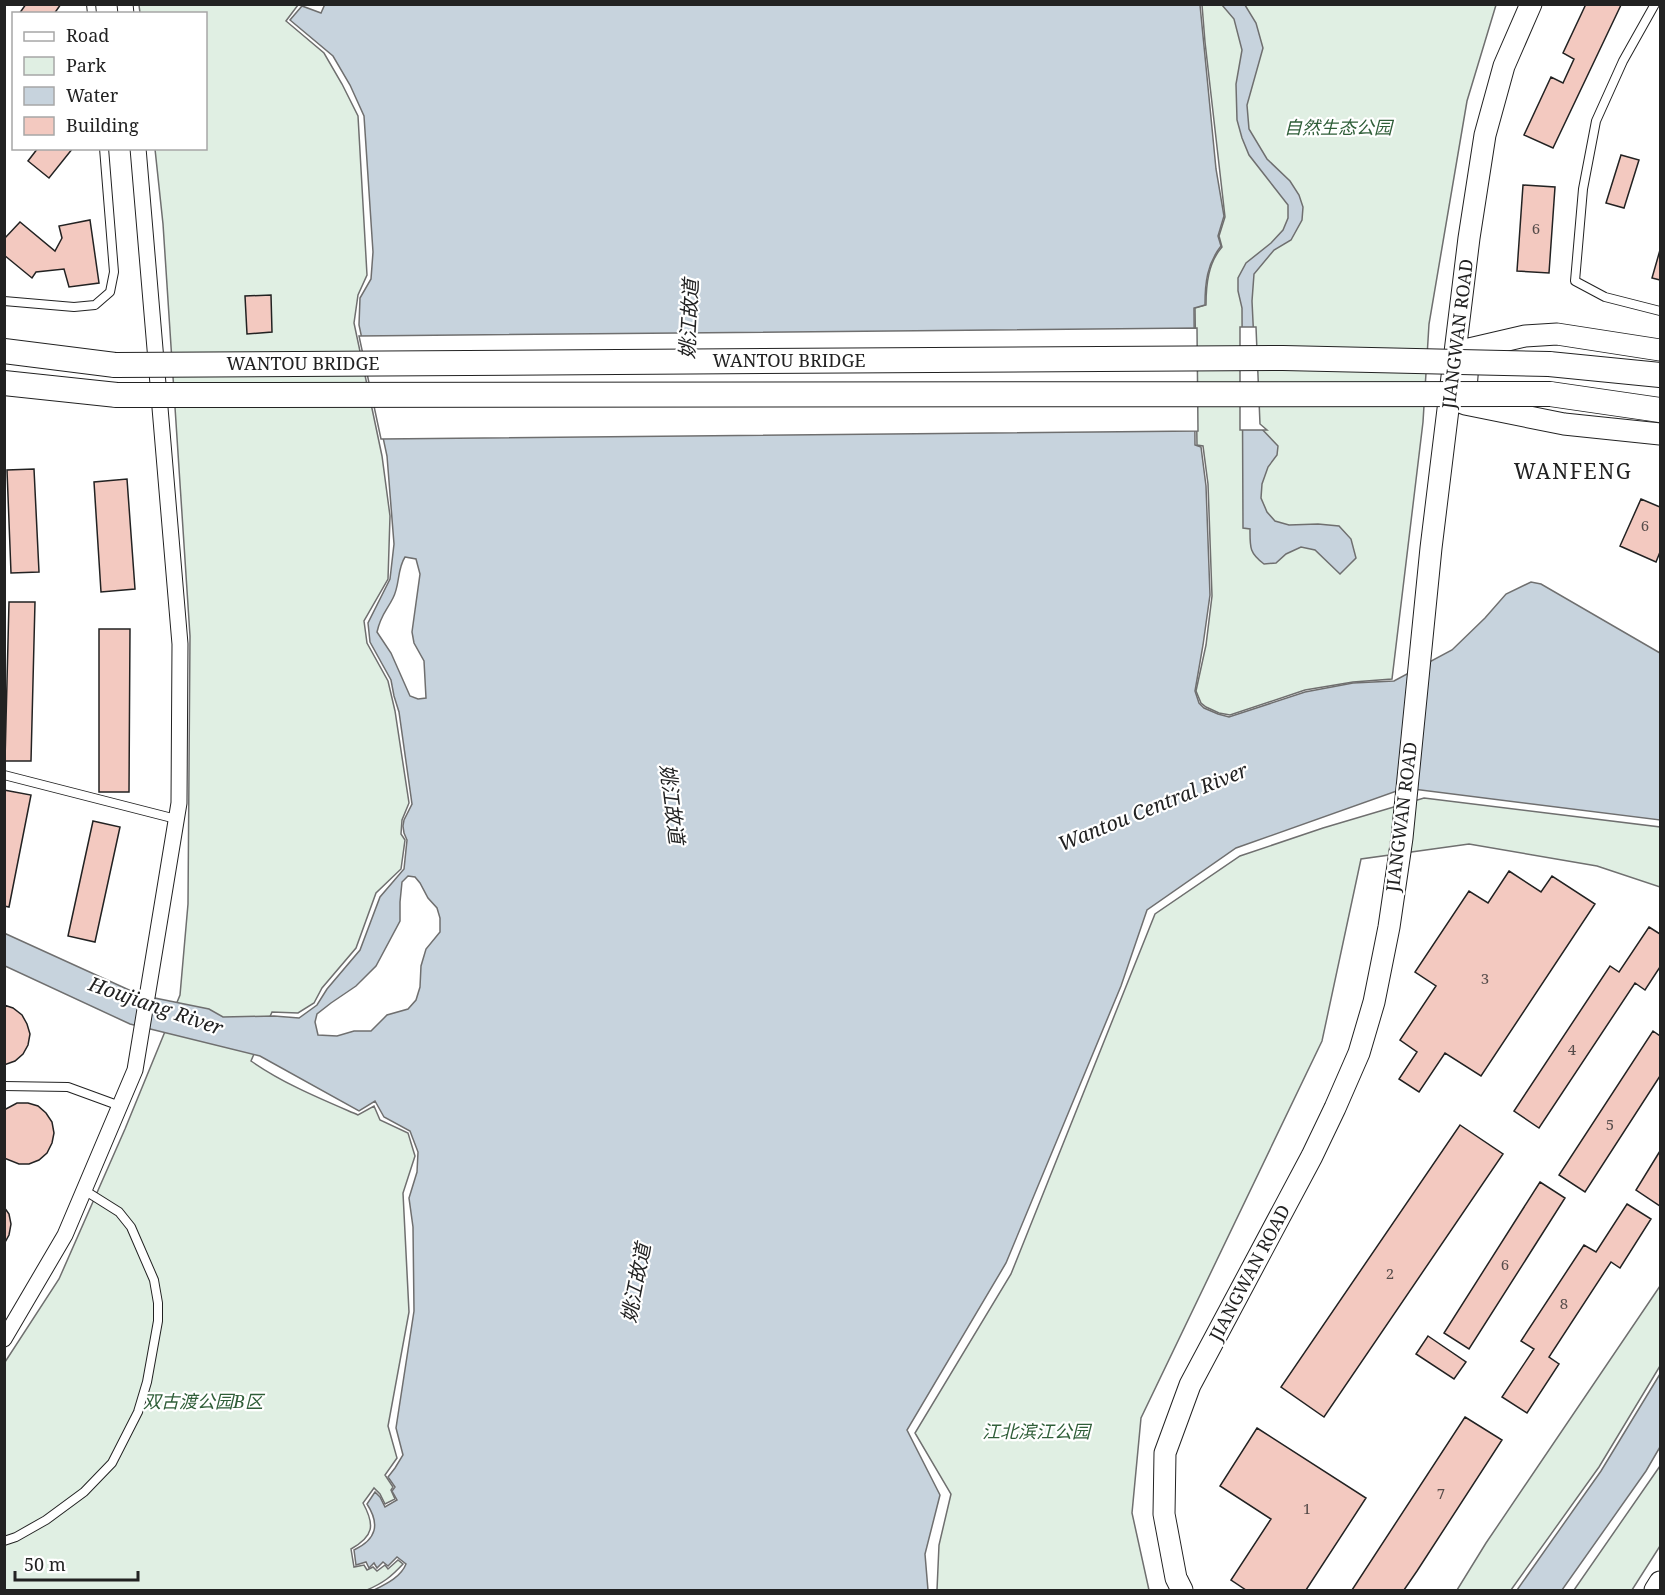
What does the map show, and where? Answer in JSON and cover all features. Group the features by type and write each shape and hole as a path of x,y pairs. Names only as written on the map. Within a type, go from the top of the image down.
{"main road":[{"name":"WANTOU BRIDGE","path":"4,351 115,365 1283,358 1549,364 1660,375"},
{"name":"WANTOU BRIDGE","path":"4,383 117,395 1550,394 1660,410"}],"street":[{"name":"JIANGWAN ROAD","path":"1182,1590 1176,1578 1164,1514 1165,1453 1190,1385 1312,1156 1335,1108 1359,1053 1374,1002 1389,927 1402,838 1431,548 1469,238 1485,135 1504,66 1531,4"},
{"path":"4,1339 65,1235 135,1070 179,798 180,644 138,150"},
{"path":"1660,350 1557,334 1525,336 1469,349 1465,404 1564,424 1660,434"},
{"path":"1655,1590 1660,1582"}],"lane":[{"path":"1655,4 1623,61 1596,121 1583,189 1575,281 1605,297 1660,310"},
{"path":"4,301 74,307 95,305 110,292 114,272 104,150"},
{"path":"4,775 176,819"},
{"path":"4,1086 68,1087 120,1106"},
{"path":"4,1541 46,1520 84,1492 111,1462 138,1412 147,1382 158,1321 154,1280 131,1227 119,1212 84,1190"}],"green space":[{"name":"双古渡公园B区","path":"139,5 298,5 286,21 324,53 358,116 367,275 358,295 354,323 382,456 390,516 388,579 364,621 367,643 388,681 395,711 409,803 402,820 401,834 405,840 401,869 376,893 356,948 322,988 314,1003 298,1013 272,1012 251,1061 290,1084 358,1115 374,1106 380,1120 408,1133 415,1156 403,1193 409,1312 388,1426 397,1458 385,1475 393,1487 391,1490 395,1499 385,1504 374,1488 363,1503 371,1524 368,1535 351,1549 354,1567 364,1565 367,1570 373,1567 377,1571 385,1565 388,1569 398,1560 403,1564 395,1573 367,1590 5,1590 5,1362 59,1279 125,1129 180,995 188,904 190,636 163,224 155,150 207,150 207,12 140,12"},
{"name":"自然生态公园","path":"1202,5 1496,5 1467,101 1429,324 1423,422 1392,679 1353,682 1305,690 1230,715 1206,707 1201,703 1196,691 1206,645 1212,596 1208,484 1203,446 1197,445 1195,308 1206,305 1209,275 1217,253 1222,247 1219,236 1225,217"},
{"name":"江北滨江公园","path":"1424,798 1660,827 1660,887 1597,866 1469,844 1361,859 1322,1041 1141,1418 1132,1513 1149,1590 937,1590 939,1545 951,1494 915,1433 1011,1274 1155,914 1240,856"},
{"path":"1660,1286 1660,1366 1599,1467 1511,1590 1457,1590 1486,1543"},
{"path":"1660,1466 1660,1546 1632,1590 1574,1590"}],"water":[{"path":"325,4 1200,5 1216,169 1224,216 1218,236 1221,246 1208,274 1205,305 1194,308 1195,445 1201,447 1206,486 1210,595 1195,691 1199,703 1204,708 1229,717 1305,692 1353,683 1394,681 1452,650 1506,594 1531,582 1541,584 1660,653 1660,820 1405,788 1236,848 1147,910 1121,986 1006,1263 907,1430 940,1495 925,1554 928,1590 374,1590 397,1576 406,1564 397,1557 388,1566 383,1562 377,1568 374,1563 369,1568 366,1562 356,1565 354,1550 372,1536 375,1524 367,1504 375,1492 385,1507 397,1500 392,1491 395,1487 388,1477 403,1455 396,1428 414,1311 413,1227 409,1198 417,1172 418,1152 410,1131 384,1117 375,1101 359,1111 260,1056 130,1024 5,966 4,933 140,995 209,1009 223,1017 299,1018 317,1005 327,989 360,950 380,897 404,869 407,840 403,826 412,804 399,712 391,680 370,642 368,623 390,579 394,544 387,456 359,325 360,298 371,279 373,252 364,116 333,56 290,20 302,6 321,13","holes":["405,557 416,559 420,574 412,632 414,643 424,661 426,698 418,699 410,696 391,653 377,632 395,593","408,876 415,877 420,883 428,898 437,908 440,918 440,932 426,949 421,966 420,987 416,1000 408,1009 387,1015 371,1031 354,1031 337,1036 318,1035 315,1022 317,1014 356,986 376,966 400,921 402,882"]},
{"path":"1222,5 1245,5 1256,23 1263,48 1247,105 1249,129 1267,159 1290,181 1303,207 1302,220 1291,240 1274,250 1254,274 1252,301 1258,425 1278,446 1277,455 1268,467 1262,484 1261,498 1267,512 1275,521 1289,525 1339,526 1351,539 1356,558 1340,574 1315,550 1301,547 1286,554 1276,563 1264,564 1251,549 1250,529 1243,528 1242,308 1238,278 1246,263 1283,230 1288,218 1288,205 1249,155 1242,138 1237,120 1236,84 1242,50 1234,19"},
{"path":"1660,1374 1660,1447 1646,1471 1562,1590 1517,1590 1601,1471"}],"pier":[{"path":"1240,327 1256,327 1260,424 1267,430 1240,430"},
{"path":"1197,328 1198,431 381,439 359,336"}],"building":[{"path":"26,4 61,4 55,12 20,12"},
{"path":"1586,4 1621,5 1553,148 1524,135 1551,77 1563,83 1574,59 1563,53"},
{"path":"36,150 71,150 49,178 28,161"},
{"path":"1621,155 1639,160 1624,208 1606,203"},
{"path":"1523,185 1555,187 1549,273 1517,271"},
{"path":"90,220 99,283 69,287 64,269 36,272 32,278 4,255 4,239 20,222 55,251 62,238 59,226"},
{"path":"1660,250 1660,280 1652,278"},
{"path":"271,295 272,332 247,334 245,296"},
{"path":"34,469 39,572 11,573 7,470"},
{"path":"127,479 135,589 101,592 94,482"},
{"path":"1641,499 1660,507 1660,552 1656,562 1620,546"},
{"path":"9,602 35,602 31,761 5,761"},
{"path":"99,629 130,629 129,792 99,792"},
{"path":"4,790 31,795 9,907 4,906"},
{"path":"93,821 120,827 95,942 68,936"},
{"path":"1509,871 1541,892 1552,876 1595,904 1481,1076 1445,1053 1419,1092 1399,1079 1417,1052 1400,1040 1436,986 1415,972 1469,891 1488,903"},
{"path":"1649,927 1660,934 1660,967 1645,990 1635,983 1539,1128 1514,1111 1610,966 1619,972"},
{"path":"4,1005 22,1015 30,1034 23,1054 15,1061 4,1065"},
{"path":"1653,1031 1660,1036 1660,1076 1585,1192 1559,1175"},
{"path":"17,1103 38,1106 52,1122 54,1133 47,1153 39,1160 29,1164 19,1164 4,1158 4,1110"},
{"path":"1460,1125 1503,1154 1324,1417 1281,1387"},
{"path":"1660,1151 1660,1206 1636,1190"},
{"path":"1540,1182 1565,1198 1469,1349 1444,1333"},
{"path":"1627,1204 1651,1219 1620,1268 1611,1262 1549,1357 1559,1364 1527,1413 1502,1397 1534,1349 1521,1341 1584,1245 1596,1252"},
{"path":"4,1207 9,1214 11,1224 4,1244"},
{"path":"1428,1336 1466,1362 1454,1379 1416,1354"},
{"path":"1465,1417 1502,1440 1417,1571 1404,1590 1352,1590"},
{"path":"1257,1428 1366,1498 1306,1590 1246,1590 1231,1580 1271,1519 1220,1486"}],"district":[{"name":"WANFENG","path":"1573,472"}],"water label":[{"name":"姚江故道","path":"689,319"},
{"name":"姚江故道","path":"672,804"},
{"name":"Wantou Central River","path":"1153,807"},
{"name":"Houjiang River","path":"156,1006"},
{"name":"姚江故道","path":"636,1283"}]}
